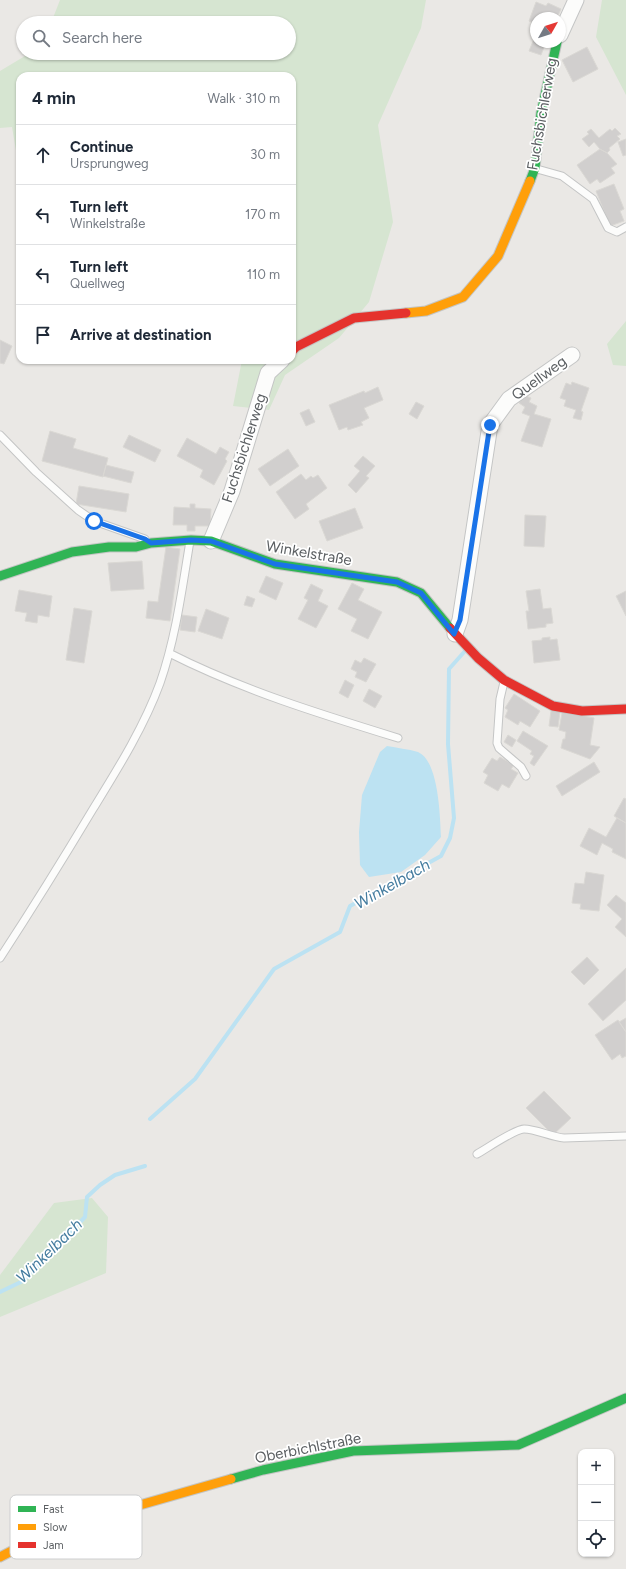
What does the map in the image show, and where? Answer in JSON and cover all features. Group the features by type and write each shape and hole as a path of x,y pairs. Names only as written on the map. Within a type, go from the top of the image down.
{"street":[{"path":"566,22 576,0"},
{"name":"Fuchsbichlerweg","path":"296,347 354,318 426,311 463,297 498,256 535,168 541,113 556,48"},
{"name":"Quellweg","path":"454,634 460,620 490,425 509,399 572,355"},
{"name":"Fuchsbichlerweg","path":"211,541 232,491 268,373 278,364"},
{"name":"Winkelstraße","path":"0,576 72,552 109,547 136,547 151,543 191,540 211,541 275,564 397,582 421,593 454,634"},
{"path":"454,634 478,658 504,680 553,706 582,711 626,709"},
{"name":"Oberbichlstraße","path":"142,1504 263,1470 353,1451 518,1445 626,1398"},
{"name":"Oberbichlstraße","path":"0,1557 10,1552"}],"lane":[{"path":"535,168 562,176 593,200 608,228 617,232 626,227"},
{"path":"0,435 36,472 78,510 94,521 145,539 151,543"},
{"path":"0,958 38,900 114,774 148,710 159,684 174,635 191,540"},
{"path":"169,653 221,677 302,708 398,738"},
{"path":"504,680 500,699 497,743 499,748 521,767 526,776"},
{"path":"477,1154 523,1129 564,1138 626,1136"}],"green space":[{"path":"60,0 426,0 421,28 378,125 393,222 369,302 339,338 285,375 269,410 233,406 241,364 296,364 296,72 16,72 16,150 12,127 0,128 0,71 18,60 296,60 296,16 54,16"},
{"path":"602,0 626,0 626,95 596,37"},
{"path":"626,321 626,366 613,365 607,344"},
{"path":"92,1198 108,1217 106,1273 0,1317 0,1275 54,1203"}],"water":[{"path":"387,746 418,752 425,757 430,766 437,790 441,837 425,855 401,872 369,877 360,865 359,832 362,795 380,752"}],"building":[{"path":"536,2 546,6 548,3 561,9 560,12 532,12"},
{"path":"587,47 598,69 573,82 562,60"},
{"path":"530,48 544,48 541,55 529,51"},
{"path":"615,128 621,134 617,136 620,139 609,148 610,150 607,153 600,149 594,142 589,147 582,139 589,134 587,132 591,129 599,138 610,129 612,131"},
{"path":"626,139 626,155 623,156 618,142"},
{"path":"600,149 607,153 617,164 611,168 615,173 600,183 597,179 590,184 577,165"},
{"path":"614,184 624,209 620,211 624,221 610,226 596,191"},
{"path":"0,340 12,346 4,364 0,363"},
{"path":"572,382 589,388 581,411 583,412 581,420 573,418 576,410 564,406 566,400 560,398 566,383 571,385"},
{"path":"378,387 383,400 364,408 369,418 361,422 363,425 348,430 347,427 339,430 329,405"},
{"path":"524,395 531,398 529,402 537,406 534,414 551,419 542,447 521,441 530,416 522,413 525,407 519,403"},
{"path":"416,402 424,406 417,419 409,414"},
{"path":"309,409 315,422 306,426 300,413"},
{"path":"50,431 76,439 73,448 108,458 103,477 42,461"},
{"path":"129,435 161,450 155,462 123,447"},
{"path":"187,438 216,454 220,447 229,452 225,459 227,461 214,485 200,477 203,470 177,456"},
{"path":"288,449 299,466 270,486 258,469"},
{"path":"363,456 375,466 366,476 369,478 356,493 348,485 360,471 354,466"},
{"path":"106,465 134,472 131,483 103,476"},
{"path":"301,474 306,480 311,476 313,478 318,475 327,488 306,504 309,509 295,519 276,492"},
{"path":"79,486 129,494 126,512 76,504"},
{"path":"190,504 195,504 195,508 211,509 210,526 195,526 195,531 187,531 187,525 173,525 174,507 190,508"},
{"path":"355,508 363,528 327,541 319,521"},
{"path":"525,515 546,516 544,547 524,546"},
{"path":"166,547 180,549 170,621 146,618 148,601 158,602"},
{"path":"142,561 144,589 111,591 108,563"},
{"path":"266,576 283,583 276,600 259,592"},
{"path":"352,583 364,589 358,600 382,612 368,639 351,631 357,619 338,609"},
{"path":"311,584 323,590 318,601 328,606 316,628 298,619 308,600 304,598"},
{"path":"540,589 543,609 551,608 553,623 546,624 546,627 528,629 526,611 529,611 526,591"},
{"path":"19,590 52,596 49,617 38,615 37,623 25,621 27,613 15,611"},
{"path":"626,591 626,616 616,596"},
{"path":"247,596 255,599 252,607 244,605"},
{"path":"74,608 92,611 84,663 66,660"},
{"path":"206,609 229,618 222,639 198,631"},
{"path":"182,615 197,617 195,632 180,630"},
{"path":"550,637 550,640 557,639 560,660 534,663 532,641"},
{"path":"364,658 376,664 366,682 355,677 357,672 351,669 355,660 361,663"},
{"path":"345,680 354,685 348,698 339,693"},
{"path":"369,689 382,696 375,708 363,701"},
{"path":"514,694 540,711 530,727 520,721 518,725 505,717 508,710 505,708"},
{"path":"551,711 560,712 558,727 549,726"},
{"path":"562,713 594,718 590,745 600,747 590,759 561,748 566,732 559,730"},
{"path":"523,731 548,746 534,766 530,763 534,756 530,754 532,751 517,741"},
{"path":"508,735 516,740 512,747 504,742"},
{"path":"500,757 514,765 511,769 518,773 509,788 502,784 498,791 484,783 488,775 483,772 492,758 497,761"},
{"path":"594,762 600,772 562,796 556,786"},
{"path":"624,798 626,799 626,823 614,816"},
{"path":"617,818 626,823 626,859 612,852 613,849 602,843 597,855 580,846 589,828 606,837"},
{"path":"586,872 604,875 599,911 580,909 581,904 572,903 575,883 584,884"},
{"path":"616,895 626,903 626,937 615,927 622,919 607,905"},
{"path":"587,957 599,970 584,985 571,972"},
{"path":"626,968 626,1000 603,1021 588,1004"},
{"path":"626,1018 626,1032 619,1022"},
{"path":"618,1020 626,1032 626,1056 622,1058 620,1054 612,1060 595,1035"},
{"path":"544,1091 571,1118 553,1135 526,1108"}],"waterway":[{"name":"Winkelbach","path":"150,1119 195,1079 274,969 340,932 350,906 441,856 450,838 454,818 448,744 449,669 465,651"},
{"name":"Winkelbach","path":"0,1292 23,1281 85,1217 87,1197 100,1185 115,1175 145,1166"}],"traffic: fast":[{"path":"530,181 535,168 541,113 556,48"},
{"path":"0,576 72,552 109,547 136,547 151,543 191,540 211,541 275,564 397,582 421,593 450,628"},
{"path":"231,1479 263,1470 353,1451 518,1445 626,1398"}],"traffic: slow":[{"path":"406,313 426,311 463,297 498,256 530,181"},
{"path":"142,1504 231,1479"},
{"path":"0,1557 10,1552"}],"traffic: jam":[{"path":"296,347 354,318 406,313"},
{"path":"450,628 478,658 504,680 553,706 582,711 626,709"}],"route":[{"path":"94,521 145,539 151,543 191,540 211,541 275,564 397,582 421,593 454,634 460,620 490,425"}]}
